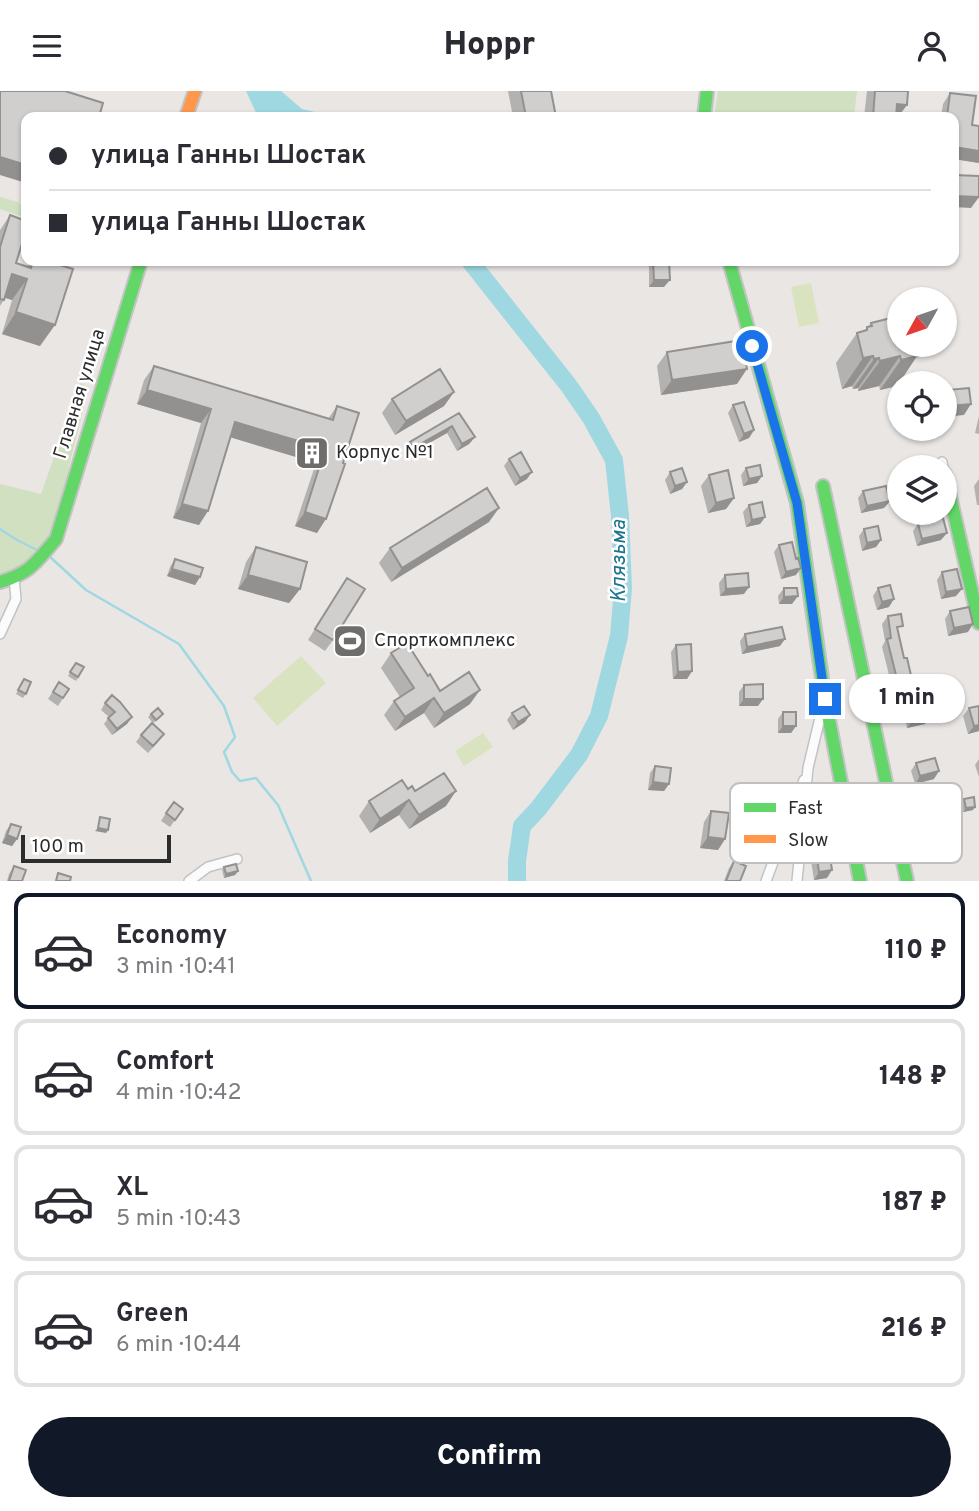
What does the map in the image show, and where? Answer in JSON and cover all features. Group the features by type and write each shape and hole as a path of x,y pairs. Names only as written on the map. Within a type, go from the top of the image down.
{"main road":[{"path":"188,112 195,91"},
{"path":"705,112 707,91"},
{"name":"Главная улица","path":"14,578 29,570 56,539 139,266"},
{"path":"730,266 797,503 825,699 841,783"},
{"path":"823,486 886,783"},
{"path":"957,525 979,624"},
{"path":"0,582 14,578"},
{"path":"857,863 860,881"},
{"path":"903,863 907,881"}],"street":[{"path":"0,634 16,599 14,578"},
{"path":"802,783 825,699"},
{"path":"807,783 808,768"},
{"path":"189,881 208,867 237,859"},
{"path":"766,881 773,863"},
{"path":"797,881 799,863"}],"green space":[{"path":"718,91 857,91 855,112 715,112"},
{"path":"0,197 18,202 21,205 21,216 0,209"},
{"path":"811,283 819,323 799,327 791,287"},
{"path":"80,383 89,387 70,462 56,539 29,570 0,582 0,484 41,494"},
{"name":"Спорткомплекс","path":"353,625 365,634 346,656 336,649"},
{"path":"301,656 326,683 277,726 253,698"},
{"path":"483,733 493,747 464,766 455,751"}],"water":[{"path":"246,91 281,91 302,109 315,112 256,112"}],"building":[{"path":"0,91 65,91 103,103 100,112 21,112 21,163 0,157"},
{"path":"521,91 551,91 555,112 525,112"},
{"path":"875,91 908,91 907,105 897,104 896,112 873,112"},
{"path":"950,93 976,96 972,125 979,126 979,151 959,148 959,112 948,112"},
{"path":"959,175 979,176 979,197 959,196"},
{"path":"10,215 21,219 21,247 16,263 31,268 63,266 73,269 55,325 16,312 27,279 12,274 4,300 0,299 0,247"},
{"path":"653,266 669,266 670,280 654,280"},
{"path":"887,319 887,357 896,357 880,361 873,356 863,358 857,333 867,330 867,327 872,326 871,323"},
{"path":"742,340 747,369 672,380 667,352"},
{"path":"154,366 333,420 337,406 359,413 326,519 305,512 325,449 235,422 208,511 182,504 211,409 147,390"},
{"path":"440,369 454,392 406,421 392,399"},
{"path":"969,388 971,404 957,405 957,389"},
{"path":"744,402 754,430 744,434 733,405"},
{"path":"459,413 475,437 462,444 452,426 413,448 410,442"},
{"path":"521,452 532,472 520,478 509,459"},
{"path":"760,465 762,476 749,479 746,468"},
{"path":"682,468 687,482 675,486 670,472"},
{"path":"728,470 734,498 716,503 709,475"},
{"path":"886,486 887,502 867,506 863,491"},
{"path":"487,488 499,508 402,568 390,548"},
{"path":"762,502 765,517 752,520 749,505"},
{"path":"918,525 945,525 947,533 922,539"},
{"path":"878,526 881,540 867,543 864,529"},
{"path":"792,542 801,568 786,572 779,545"},
{"path":"256,547 307,562 300,589 248,575"},
{"path":"175,559 203,568 200,577 172,569"},
{"path":"957,569 962,589 946,592 942,572"},
{"path":"748,573 749,587 726,589 725,575"},
{"path":"347,578 365,589 333,640 315,629"},
{"path":"890,585 894,599 882,602 878,588"},
{"path":"784,588 797,588 798,596 784,597"},
{"path":"969,607 973,624 954,628 950,611"},
{"path":"901,614 903,626 897,627 913,684 899,687 887,639 891,638 888,616"},
{"path":"782,627 785,639 747,647 745,634"},
{"path":"407,643 440,691 469,672 480,690 444,713 434,698 405,717 394,701 414,688 391,653"},
{"path":"691,644 692,671 678,672 676,645"},
{"path":"76,663 84,667 78,677 70,672"},
{"path":"24,679 31,682 26,694 18,690"},
{"path":"59,682 69,689 63,698 53,692"},
{"path":"763,684 763,699 744,699 744,685"},
{"path":"112,695 132,717 117,729 108,718 115,712 105,703"},
{"path":"926,701 930,717 913,720 909,704"},
{"path":"524,706 530,715 518,722 512,713"},
{"path":"979,706 979,725 974,726 969,708"},
{"path":"158,708 163,714 156,720 151,714"},
{"path":"783,712 796,712 796,726 783,726"},
{"path":"152,723 164,734 153,746 141,735"},
{"path":"935,758 939,771 920,776 916,763"},
{"path":"655,766 671,768 669,784 653,782"},
{"path":"444,773 456,791 419,815 409,800 380,819 369,801 402,780 408,789 412,786 415,791"},
{"path":"974,797 975,807 966,808 964,799"},
{"path":"174,802 183,809 175,820 166,813"},
{"path":"711,811 729,813 725,839 708,837"},
{"path":"100,817 110,819 108,830 98,828"},
{"path":"11,824 21,827 17,839 7,835"},
{"path":"733,863 746,866 740,881 726,881"},
{"path":"818,863 831,863 832,870 819,872"},
{"path":"236,864 238,871 226,874 224,867"},
{"path":"14,866 26,870 22,881 9,881"},
{"path":"58,873 71,877 70,881 56,881"}],"waterway":[{"name":"Клязьма","path":"474,266 591,418 614,460 620,516 623,588 619,636 599,716 579,755 522,826 517,881"},
{"path":"0,529 39,551"},
{"path":"48,555 86,590 179,644 224,706 235,737 224,752 232,772 240,781 256,778 278,805 311,881"}],"traffic: fast":[{"path":"705,112 707,91"},
{"path":"0,582 26,571 56,539 139,266"},
{"path":"730,266 797,503 825,699 841,783"},
{"path":"823,486 886,783"},
{"path":"957,525 979,623"},
{"path":"857,863 860,881"},
{"path":"903,863 907,881"}],"traffic: slow":[{"path":"188,112 195,91"}],"place":[{"name":"Корпус №1","path":"312,453"},
{"name":"Спорткомплекс","path":"350,641"}],"route":[{"path":"752,346 797,503 825,699"}]}
